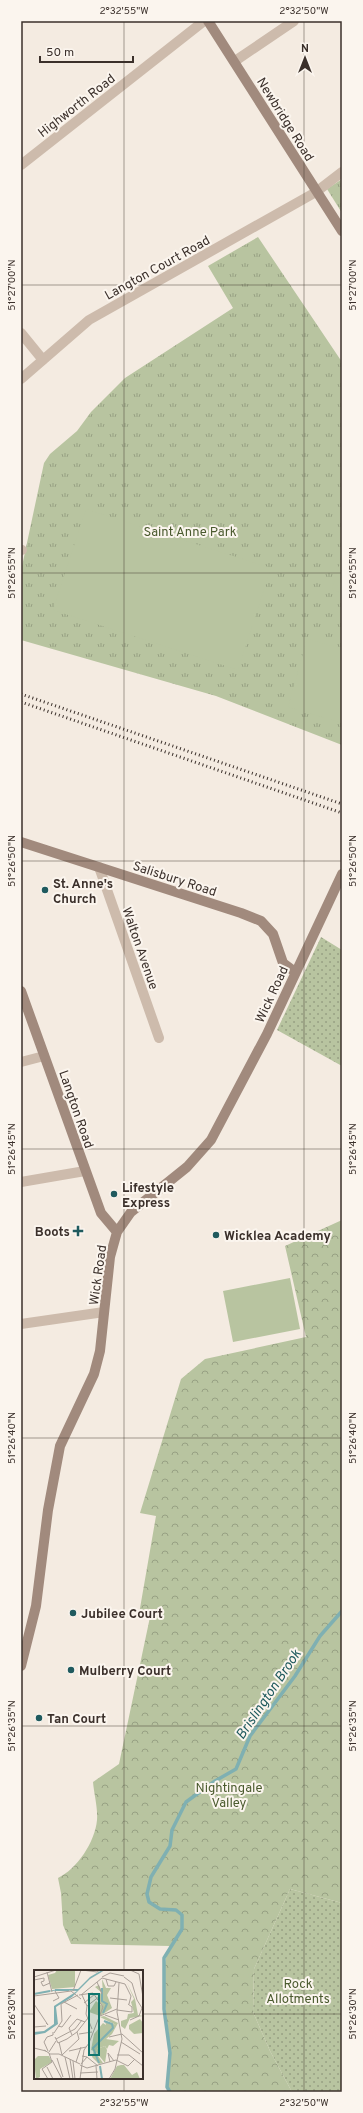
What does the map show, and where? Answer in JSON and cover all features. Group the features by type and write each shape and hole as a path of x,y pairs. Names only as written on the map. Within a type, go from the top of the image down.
{"street":[{"name":"Highworth Road","path":"21,165 204,21"},
{"name":"Newbridge Road","path":"208,21 235,61 316,192 342,231"},
{"path":"235,61 294,21"},
{"name":"Langton Court Road","path":"21,379 89,320 316,192 342,172"},
{"path":"21,333 43,360"},
{"name":"Salisbury Road","path":"21,842 241,912 260,921 273,934 284,962 295,972"},
{"name":"Walton Avenue","path":"99,867 159,1038"},
{"name":"Wick Road","path":"21,1666 36,1606 48,1510 60,1446 94,1374 103,1332 110,1257 117,1232 130,1212 187,1167 211,1140 260,1047 342,874"},
{"name":"Langton Road","path":"21,991 101,1213 117,1232"},
{"path":"21,1062 44,1056"},
{"path":"21,1182 85,1170"},
{"path":"21,1324 104,1312"}],"green space":[{"path":"342,179 342,213 327,189"},
{"name":"Saint Anne Park","path":"258,237 342,362 342,745 216,696 21,640 21,571 44,463 50,454 77,431 91,412 125,378 233,308 208,266"},
{"path":"86,509 271,568 238,670 53,610"},
{"path":"342,555 342,593 332,590"},
{"path":"307,639 342,649 342,723 288,707"},
{"path":"321,937 342,950 342,1066 277,1030"},
{"name":"Nightingale Valley","path":"342,1220 342,1903 290,1889 254,1969 253,2012 270,2051 292,2092 170,2092 167,2083 170,2053 164,1999 164,1972 170,1946 71,1944 63,1925 61,1893 58,1878 72,1868 84,1854 93,1837 96,1828 97,1815 93,1782 119,1764 150,1617 139,1614 156,1516 140,1513 181,1379 205,1359 306,1337 285,1246"},
{"path":"290,1278 300,1329 233,1342 223,1291"},
{"name":"Rock Allotments","path":"290,1889 342,1903 342,2092 292,2092 270,2051 253,2012 254,1969"}],"waterway":[{"name":"Brislington Brook","path":"170,2092 167,2087 170,2053 164,2009 164,1958 182,1929 182,1915 176,1910 160,1909 149,1902 147,1894 151,1877 170,1846 172,1830 186,1802 215,1781 236,1769 250,1736 295,1676 320,1636 342,1611"}],"railway":[{"path":"21,694 342,804"},
{"path":"21,702 342,813"}],"place":[{"name":"St. Anne's Church","path":"45,890"},
{"name":"Lifestyle Express","path":"114,1194"},
{"name":"Boots","path":"78,1231"},
{"name":"Wicklea Academy","path":"216,1235"},
{"name":"Jubilee Court","path":"73,1613"},
{"name":"Mulberry Court","path":"71,1670"},
{"name":"Tan Court","path":"39,1718"}]}
